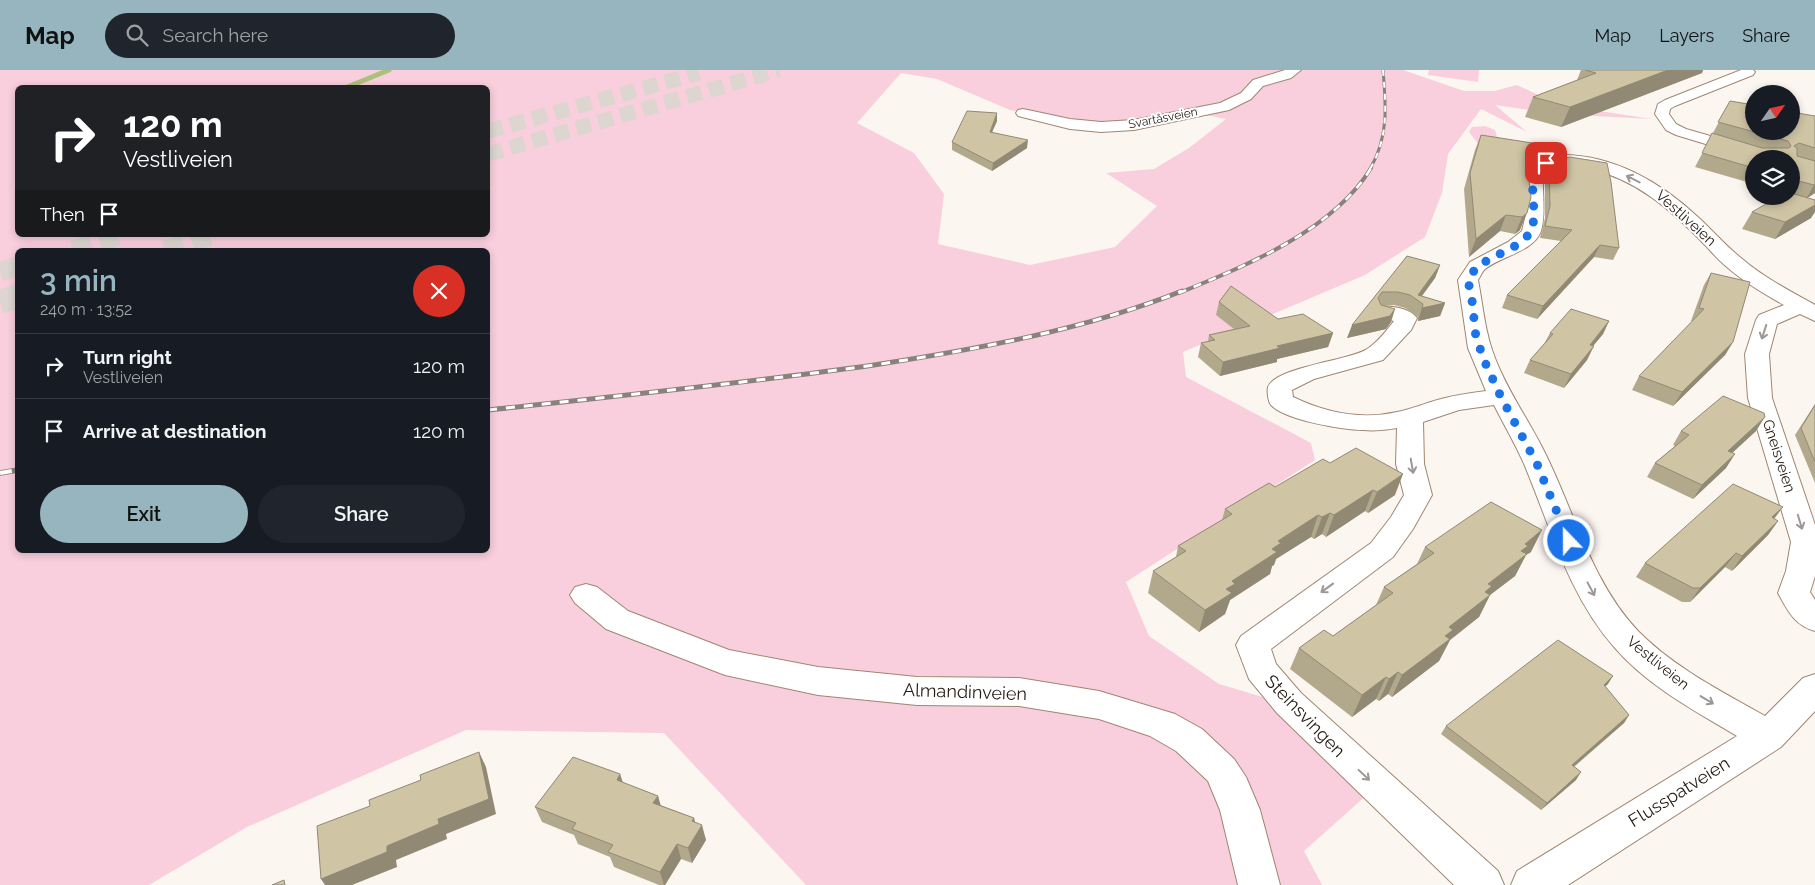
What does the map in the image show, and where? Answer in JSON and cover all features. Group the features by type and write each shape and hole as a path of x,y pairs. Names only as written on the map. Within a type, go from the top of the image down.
{"street":[{"name":"Svartåsveien","path":"1023,113 1070,124 1101,127 1134,126 1224,107 1246,96 1258,83 1286,75 1294,70"},
{"path":"1745,151 1681,132 1671,127 1662,114 1663,107 1675,101 1748,72"},
{"name":"Vestliveien","path":"1768,736 1674,680 1626,640 1594,594 1575,556 1537,464 1501,397 1483,358 1475,332 1468,280 1477,266 1515,246 1531,233 1535,214 1532,196 1535,172 1546,163 1559,158 1598,165 1624,174 1657,190 1682,210 1737,266 1808,310"},
{"name":"Gneisveien","path":"1808,310 1768,320 1756,354 1760,398 1806,542 1801,571 1794,593 1805,610 1815,619"},
{"path":"1386,312 1406,318 1403,325 1375,355 1306,374 1280,387 1281,401 1301,412 1327,420 1382,423 1410,418 1458,402 1501,397"},
{"name":"Steinsvingen","path":"1410,418 1410,464 1418,495 1404,522 1382,550 1324,590 1253,644 1261,670 1290,703 1327,741 1483,885"},
{"name":"Almandinveien","path":"586,595 618,620 725,662 818,681 917,692 1019,692 1099,705 1162,725 1189,740 1221,770 1232,789 1240,810 1251,848 1258,885"},
{"name":"Flusspatveien","path":"1532,885 1768,736 1815,688"}],"shaded area":[{"path":"0,70 1403,70 1464,91 1494,91 1517,85 1545,98 1586,109 1652,119 1556,114 1495,105 1527,132 1481,109 1448,154 1442,193 1425,237 1365,275 1183,352 1186,377 1311,443 1315,460 1126,582 1149,636 1219,684 1269,699 1369,793 1304,851 1322,885 806,885 664,733 466,730 247,827 149,885 0,885","holes":["901,73 937,79 1010,110 1045,117 1119,125 1207,115 1226,119 1189,148 1154,169 1106,173 1157,206 1115,247 1030,265 938,244 944,194 914,153 857,123"]},
{"path":"1429,70 1479,70 1478,82 1428,75"},
{"path":"1485,126 1495,130 1497,137 1505,141 1479,145 1469,132 1472,127"}],"building":[{"path":"1585,70 1668,70 1570,107 1533,97 1596,73"},
{"path":"1730,101 1745,104 1745,129 1718,122"},
{"path":"967,111 997,113 990,132 1028,140 993,163 952,142"},
{"path":"1800,114 1815,116 1815,148 1799,143 1794,146 1797,150 1745,150 1745,165 1702,153 1712,133 1762,148 1789,148 1791,146 1788,141 1784,140 1800,140"},
{"path":"1481,135 1545,145 1532,156 1529,180 1531,197 1527,213 1522,217 1506,215 1476,239 1470,173"},
{"path":"1570,157 1607,163 1619,248 1600,245 1543,306 1507,295 1572,230 1545,226 1550,206 1549,164 1559,159"},
{"path":"1800,157 1815,161 1814,185 1800,181"},
{"path":"1800,196 1815,200 1815,205 1785,222 1752,212 1764,205 1800,205"},
{"path":"1407,256 1440,265 1418,295 1445,303 1422,308 1423,304 1410,295 1398,292 1382,292 1378,298 1381,305 1395,309 1390,316 1352,325"},
{"path":"1711,273 1750,282 1733,342 1682,392 1639,376 1704,309 1699,308"},
{"path":"1231,286 1278,319 1303,314 1333,333 1277,346 1280,348 1223,362 1201,343 1215,340 1209,335 1250,326 1219,302"},
{"path":"1571,309 1609,321 1590,345 1594,346 1571,374 1530,360 1553,334 1550,333"},
{"path":"1723,396 1764,413 1765,417 1728,451 1735,454 1702,485 1655,463 1689,435 1681,431"},
{"path":"1815,405 1815,462 1801,428"},
{"path":"1356,448 1403,474 1377,492 1373,490 1334,515 1330,513 1322,517 1318,515 1278,541 1281,543 1272,549 1277,552 1232,581 1235,584 1226,589 1232,593 1205,610 1153,571 1186,551 1178,546 1232,514 1225,509 1269,483 1275,487 1323,459 1330,463"},
{"path":"1733,484 1783,507 1772,517 1778,521 1742,556 1736,553 1700,588 1693,588 1645,563"},
{"path":"1491,502 1542,530 1525,544 1528,546 1521,551 1527,554 1488,584 1492,586 1485,592 1490,595 1449,627 1453,630 1445,636 1450,639 1402,675 1398,672 1389,679 1386,677 1362,695 1299,648 1324,630 1333,636 1393,593 1384,587 1434,553 1425,547"},
{"path":"1558,640 1613,676 1604,685 1629,715 1572,765 1581,772 1547,803 1446,726"},
{"path":"479,752 489,799 438,819 439,824 387,846 387,852 321,879 317,826 370,806 369,800 421,780 420,775"},
{"path":"573,757 620,774 617,780 658,796 653,803 694,818 692,821 702,825 688,848 677,844 660,872 608,852 613,845 572,829 576,823 535,807"},
{"path":"284,880 285,885 272,885"}],"waterway":[{"path":"352,85 389,70"}],"tunnel":[{"path":"490,153 779,70"},
{"path":"490,130 699,73"},
{"path":"80,248 117,237"},
{"path":"172,248 207,237"},
{"path":"0,272 15,267"},
{"path":"0,302 15,297"}],"railway":[{"path":"1370,169 1380,145 1385,121 1383,70"},
{"path":"1179,293 1259,258 1311,228 1355,190 1371,168"},
{"path":"490,410 778,378 952,352 1030,337 1107,317 1182,291"},
{"path":"0,473 15,470"}],"route":[{"path":"1546,163 1535,172 1532,196 1535,214 1531,233 1515,246 1477,266 1468,280 1475,332 1483,358 1501,397 1537,464 1569,541"}]}
